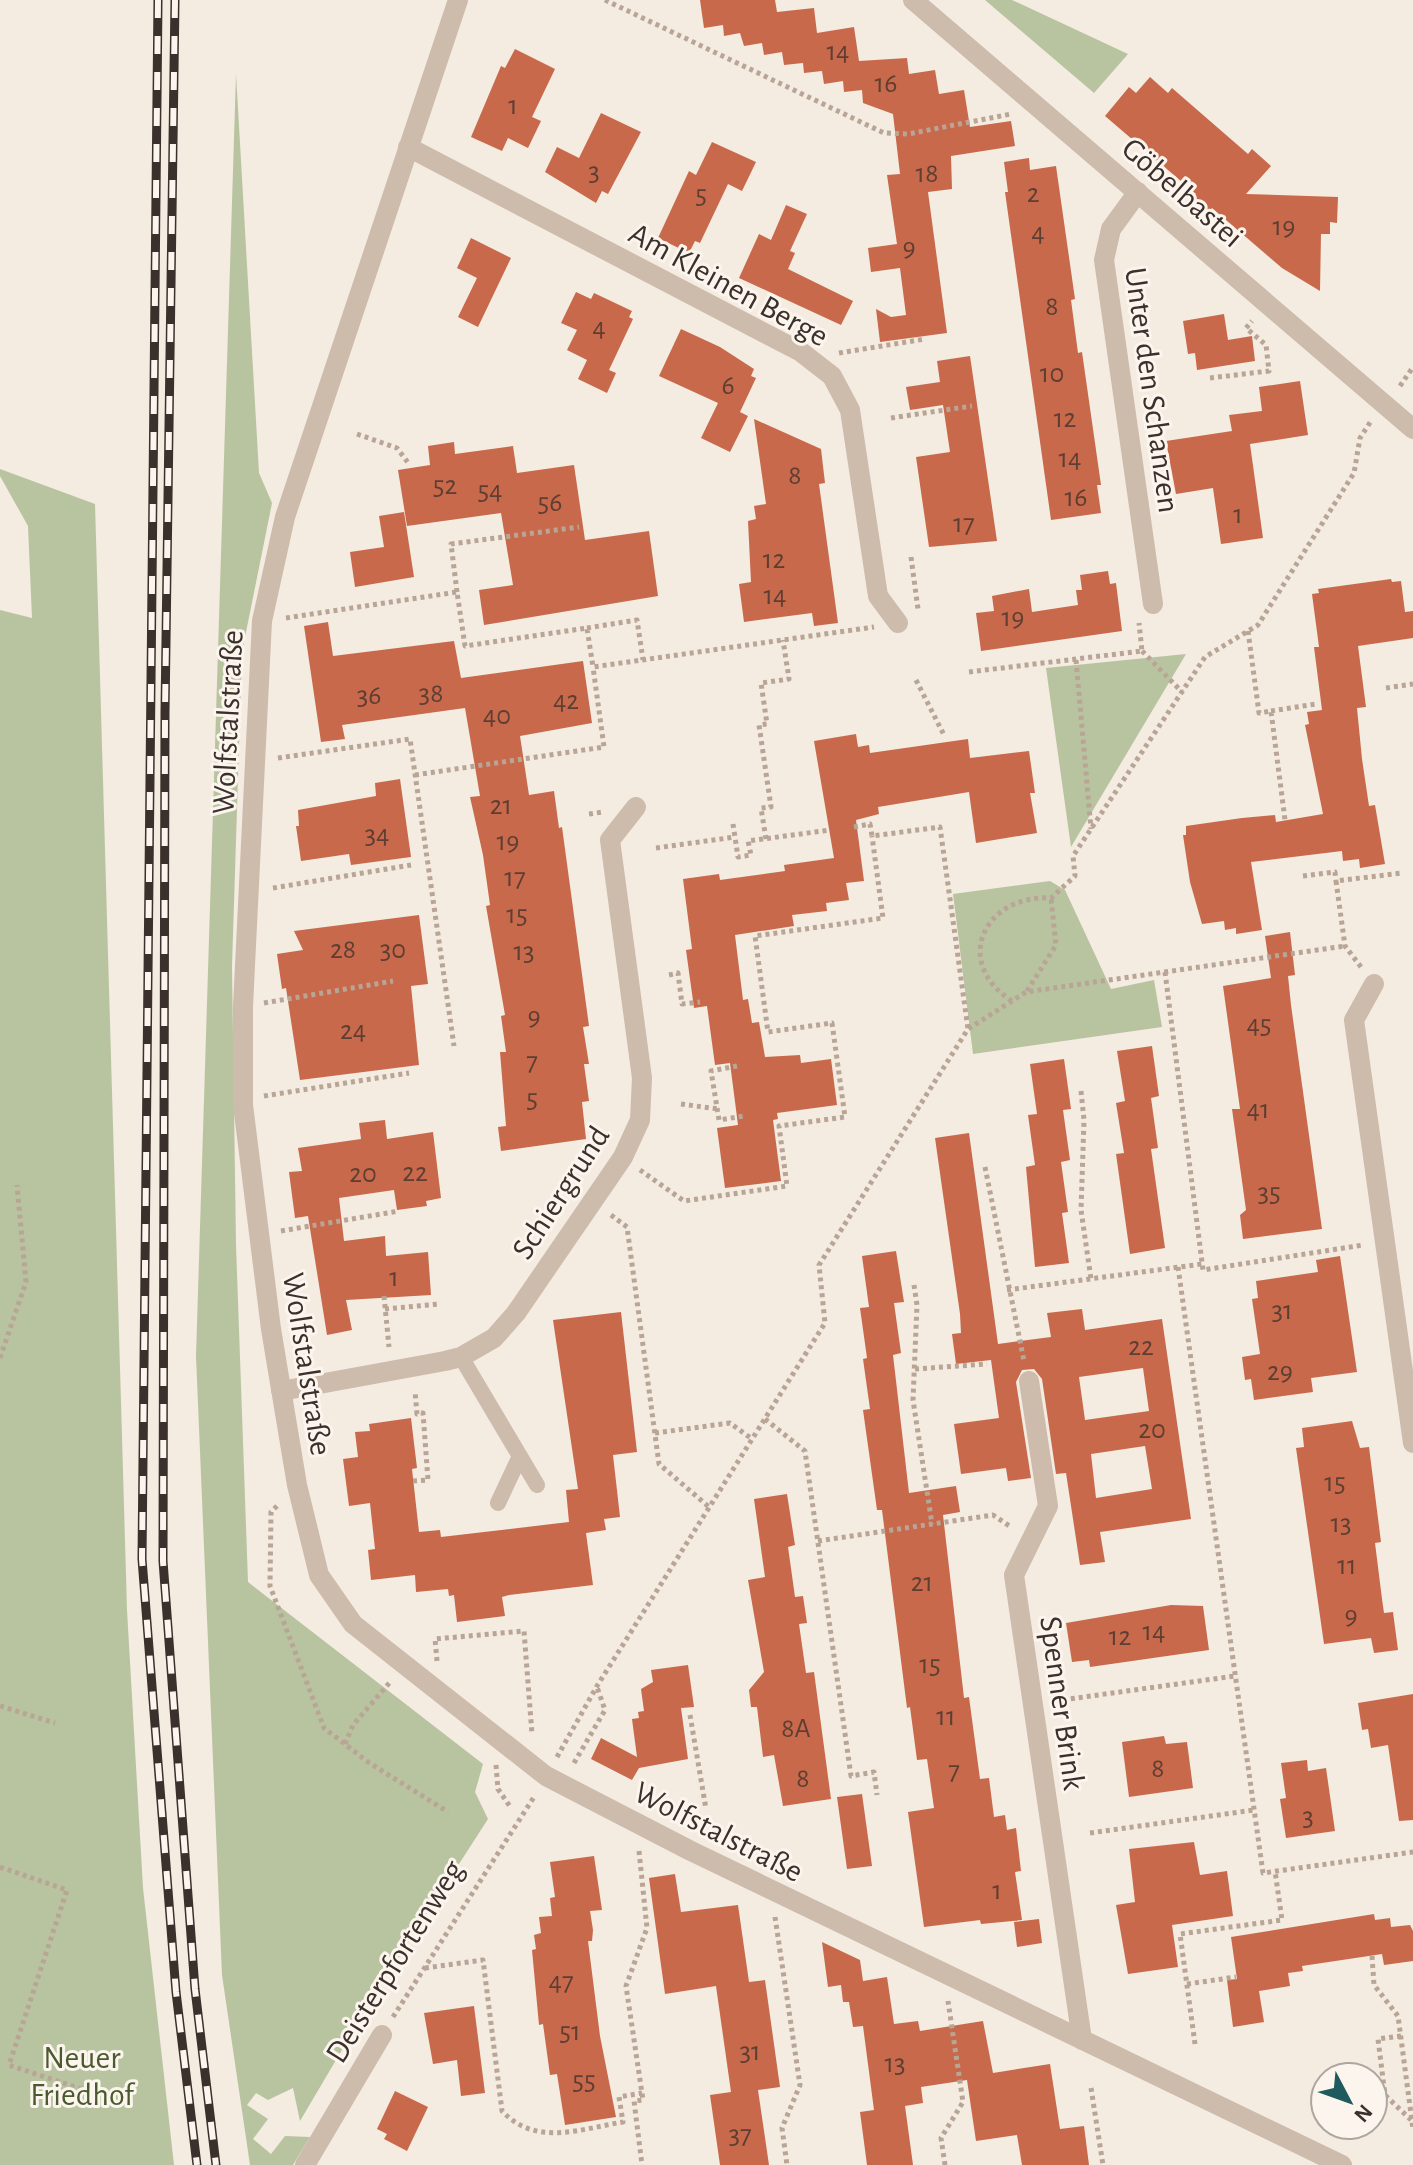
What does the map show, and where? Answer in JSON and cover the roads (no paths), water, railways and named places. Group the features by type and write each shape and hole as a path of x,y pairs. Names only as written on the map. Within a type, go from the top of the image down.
{"street":[{"name":"Wolfstalstraße","path":"458,0 285,517 262,621 243,1006 243,1105 281,1391 297,1485 319,1575 340,1609 382,1648 546,1776 705,1858 1342,2165"},
{"name":"Göbelbastei","path":"913,0 1413,429"},
{"name":"Am Kleinen Berge","path":"408,147 801,352 832,376 850,410 878,596 898,623"},
{"name":"Unter den Schanzen","path":"1138,192 1111,229 1104,260 1153,604"},
{"name":"Schiergrund","path":"281,1391 461,1357 494,1338 516,1313 623,1157 640,1120 642,1078 610,840 636,807"},
{"path":"1374,984 1354,1020 1413,1443"},
{"name":"Spenner Brink","path":"1029,1381 1048,1506 1014,1575 1082,2040"},
{"name":"Deisterpfortenweg","path":"305,2165 382,2035"}],"lane":[{"path":"461,1357 537,1485"},
{"path":"498,1503 520,1456"}],"railway":[{"path":"158,0 142,1559 176,1992 197,2165"},
{"path":"175,0 165,712 163,1561 195,1989 216,2165"}],"park label":[{"name":"Neuer Friedhof","path":"82,2076"}]}
